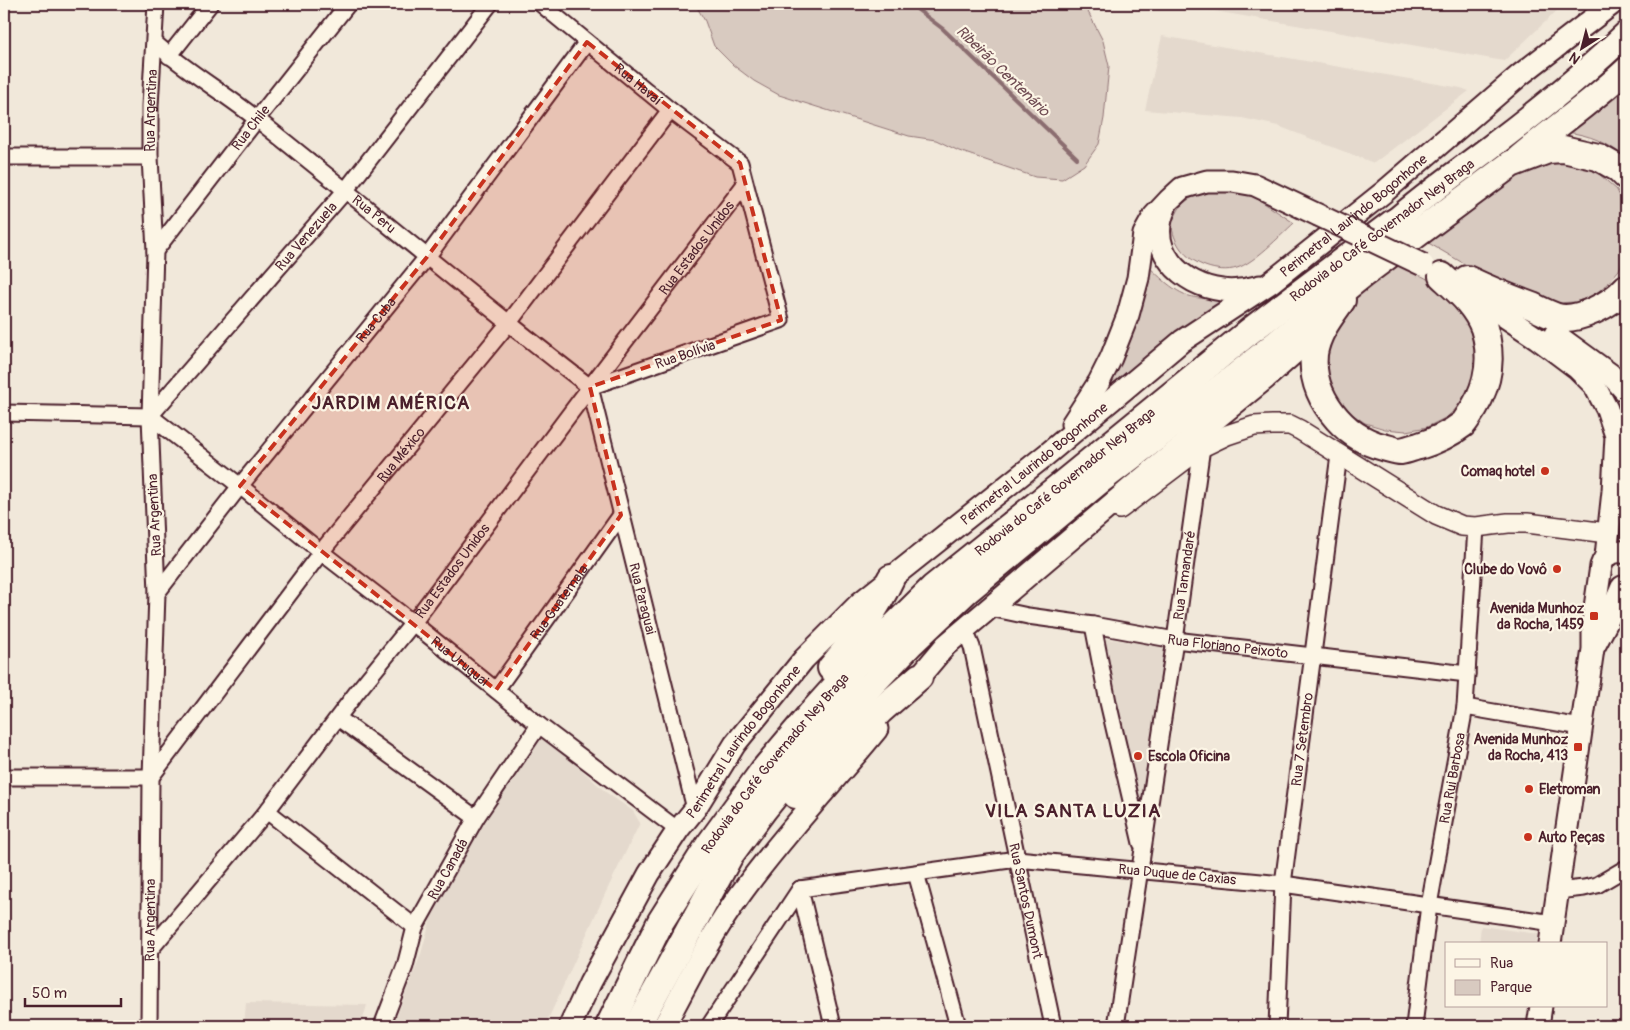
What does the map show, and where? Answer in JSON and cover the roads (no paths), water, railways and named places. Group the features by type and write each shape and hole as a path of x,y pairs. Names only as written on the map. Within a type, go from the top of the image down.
{"highway":[{"name":"Rodovia do Café Governador Ney Braga","path":"609,1026 661,921 709,845 763,771 854,665 933,588 1250,331 1527,118 1602,57 1626,34"},
{"name":"Rodovia do Café Governador Ney Braga","path":"637,1026 730,855 764,809 827,731 911,643 965,592 1098,482 1362,276 1511,164 1626,70"},
{"path":"1511,164 1548,150 1563,149 1598,157 1619,169 1626,176"},
{"path":"1362,276 1349,289 1326,322 1319,337 1314,353 1316,382 1336,419 1359,438 1376,445 1400,451 1435,441 1464,423 1482,394 1489,372 1484,328 1472,306 1432,270"},
{"path":"1467,279 1496,293 1558,317 1579,316 1598,308 1620,295 1626,288"},
{"path":"691,874 711,830 759,759 851,643 880,602 891,578"},
{"path":"690,926 798,792 880,711 919,677"}],"main road":[{"name":"Perimetral Laurindo Bogonhone","path":"570,1026 633,901 678,830 695,809 735,744 804,659 860,603 1046,455 1182,341 1270,283 1384,192 1520,75 1612,4"},
{"path":"1046,455 1086,404 1111,358 1128,315 1136,287 1144,234 1154,216 1182,188 1207,181 1232,181 1255,185 1432,270 1537,338 1577,368 1594,385 1607,409 1616,436 1614,491 1608,533 1611,560 1606,582 1610,585 1624,586 1593,649"},
{"path":"1168,200 1162,215 1160,242 1167,258 1181,274 1198,284 1221,290 1241,291 1270,283"},
{"path":"1432,270 1451,272 1467,279 1530,317 1610,374 1626,392"},
{"path":"664,1026 716,933 741,893 762,865 946,646 1132,487 1266,378 1310,339 1326,322"},
{"path":"1552,934 1593,649 1593,621 1611,560"},
{"path":"1538,1026 1541,1008"}],"street":[{"name":"Rua Argentina","path":"149,1026 151,777 157,593 150,416 155,251 150,157 150,106 156,4"},
{"path":"169,56 210,4"},
{"name":"Rua Chile","path":"155,251 348,4"},
{"name":"Rua Venezuela","path":"150,416 345,191 490,4"},
{"name":"Rua Havaí","path":"540,4 670,110 740,163 745,184"},
{"name":"Rua Cuba","path":"157,593 240,486 427,257 587,42"},
{"name":"Rua Peru","path":"154,43 169,56 257,119 508,324 590,387"},
{"name":"Rua México","path":"151,777 322,552 508,324 670,110"},
{"path":"4,157 150,157"},
{"name":"Rua Bolívia","path":"590,387 781,320 745,184"},
{"name":"Rua Estados Unidos","path":"150,950 267,811 357,692 413,623 745,184"},
{"name":"Rua Paraguai","path":"590,387 695,809"},
{"path":"4,413 150,416"},
{"name":"Rua Uruguai","path":"150,416 539,725 678,830"},
{"path":"1031,574 1202,447 1254,426 1290,425 1436,514 1462,526 1476,527 1527,523 1608,533"},
{"name":"Rua Tamandaré","path":"1116,1026 1175,640 1202,447"},
{"name":"Rua 7 Setembro","path":"1277,1026 1283,884 1339,455"},
{"name":"Rua Guatemala","path":"496,690 621,515"},
{"name":"Rua Rui Barbosa","path":"1414,1026 1429,905 1465,707 1476,527"},
{"name":"Rua Floriano Peixoto","path":"990,608 1175,640 1467,674"},
{"name":"Rua Tamandaré","path":"1093,625 1108,702 1143,850"},
{"name":"Rua Santos Dumont","path":"965,630 973,653 1053,1026"},
{"path":"1465,707 1581,727"},
{"path":"338,718 476,818"},
{"name":"Rua Canadá","path":"382,1026 405,966 415,927 476,818 539,725"},
{"path":"4,778 151,777"},
{"path":"267,811 415,927"},
{"name":"Rua Duque de Caxias","path":"800,889 1017,859 1283,884 1429,905 1552,934"},
{"path":"1557,891 1584,888 1597,884 1626,868"},
{"path":"916,873 958,1026"},
{"path":"709,1026 800,889"},
{"path":"800,889 833,1026"}],"waterway":[{"name":"Ribeirão Centenário","path":"910,4 943,29 1077,158"}],"place":[{"name":"Comaq hotel","path":"1545,471"},
{"name":"Clube do Vovô","path":"1557,569"},
{"name":"Avenida Munhoz da Rocha, 1459","path":"1594,616"},
{"name":"Avenida Munhoz da Rocha, 413","path":"1578,747"},
{"name":"Escola Oficina","path":"1138,756"},
{"name":"Eletroman","path":"1529,789"},
{"name":"Auto Peças","path":"1528,837"}],"district":[{"name":"JARDIM AMÉRICA","path":"391,402"},
{"name":"VILA SANTA LUZIA","path":"1073,810"}]}
